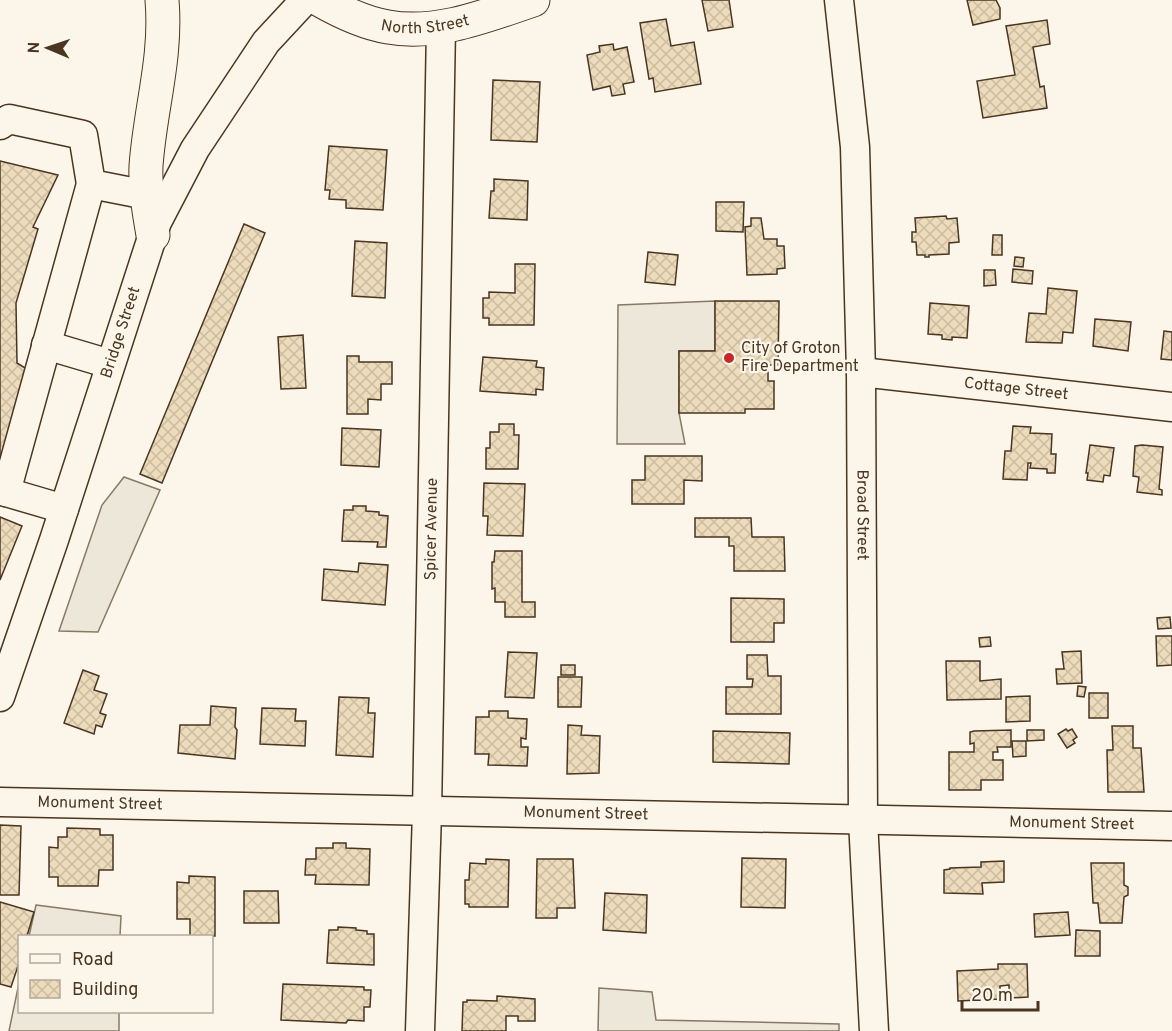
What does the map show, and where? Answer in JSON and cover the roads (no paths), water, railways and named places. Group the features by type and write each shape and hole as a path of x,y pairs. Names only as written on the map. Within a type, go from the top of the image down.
{"main road":[{"path":"153,235 147,195 148,151 162,56 162,0"},
{"name":"North Street","path":"320,0 354,17 382,26 410,29 441,27 533,0"}],"street":[{"name":"Bridge Street","path":"0,697 157,222 195,149 266,42 305,0"},
{"name":"Broad Street","path":"839,0 855,147 861,372 863,820 874,1031"},
{"name":"Spicer Avenue","path":"420,1031 428,812 441,27"},
{"path":"0,125 9,119 83,135 91,184 3,491 64,509"},
{"path":"91,184 147,195"},
{"path":"46,345 110,364"},
{"name":"Cottage Street","path":"861,372 1172,407"},
{"name":"Monument Street","path":"0,802 1172,826"}],"place":[{"name":"City of Groton Fire Department","path":"729,358"}]}
